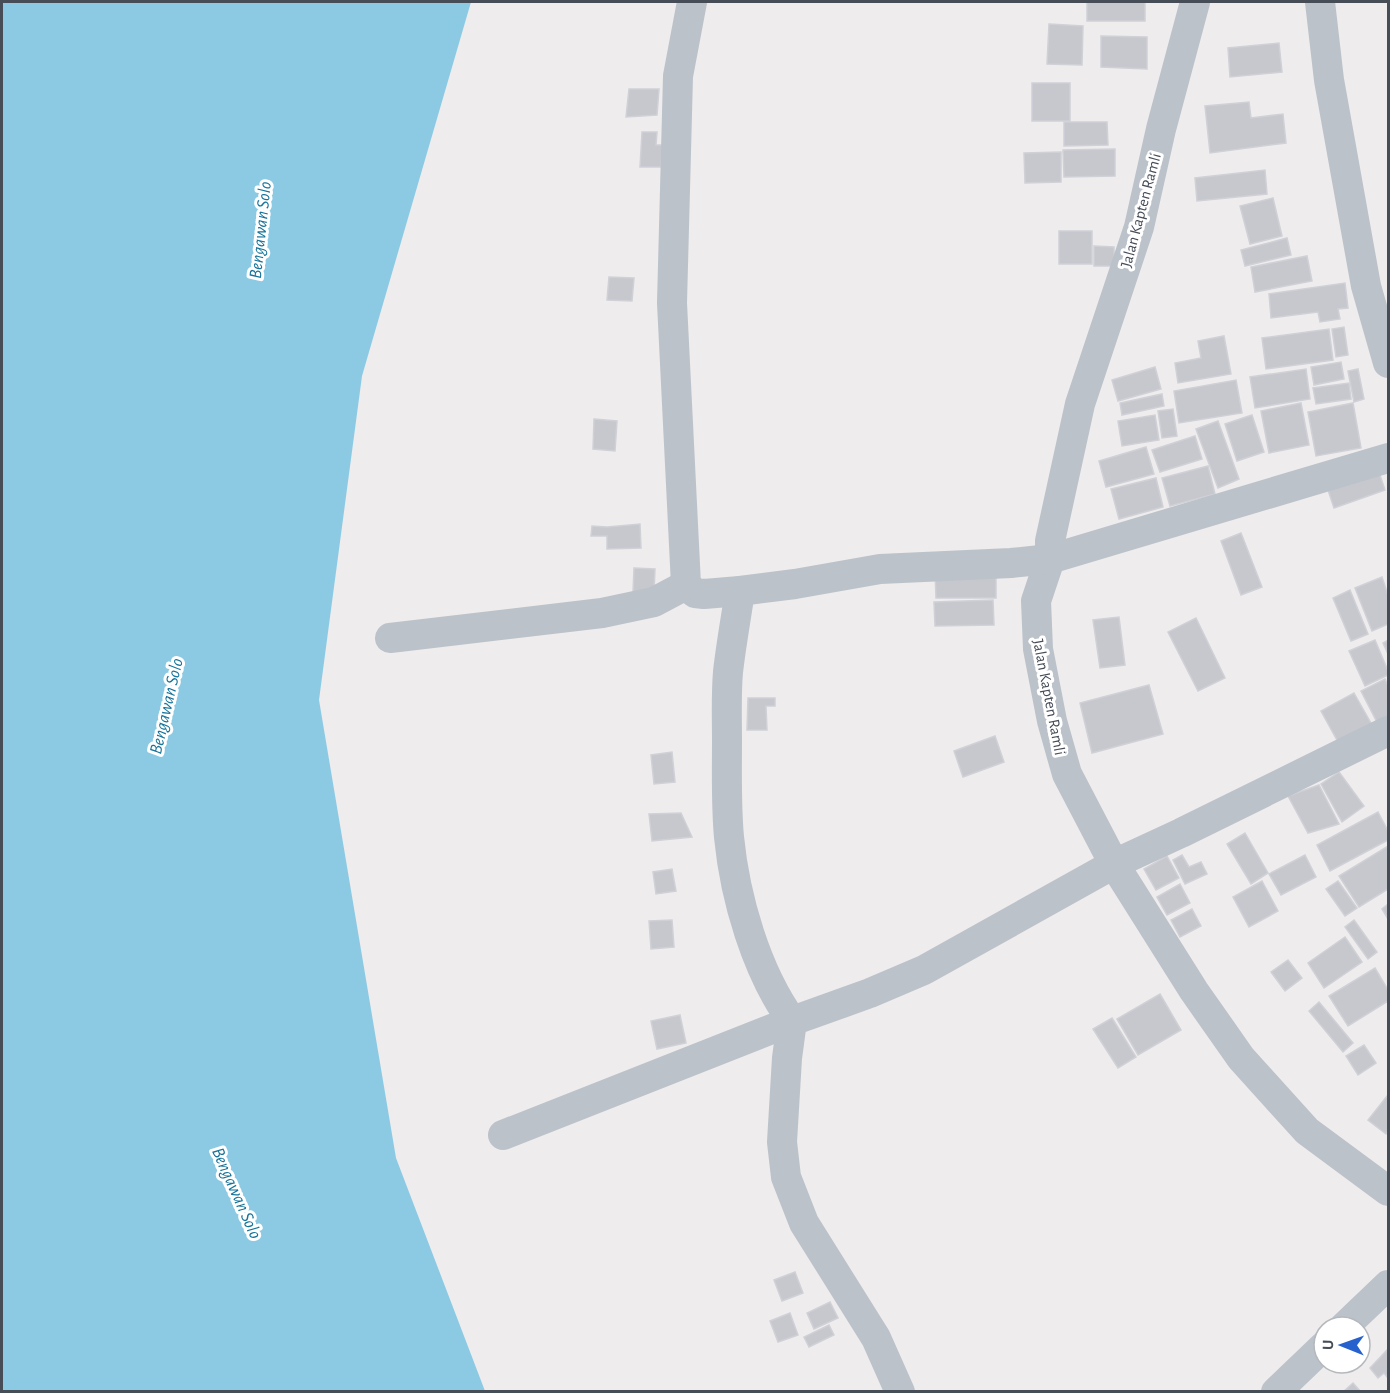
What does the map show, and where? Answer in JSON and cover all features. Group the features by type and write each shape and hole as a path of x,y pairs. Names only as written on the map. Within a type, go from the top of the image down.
{"street":[{"path":"692,2 678,76 672,303 686,585 695,593 740,591 795,584 879,569 1050,559 1389,458"},
{"name":"Jalan Kapten Ramli","path":"1195,2 1161,129 1139,226 1080,404 1050,541 1050,559 1036,601 1038,650 1052,721 1067,774 1114,864 1194,991 1241,1058 1307,1131 1389,1191"},
{"path":"1320,2 1329,80 1366,286 1389,363"},
{"path":"390,638 602,613 654,602 686,585"},
{"path":"740,591 728,674 726,783 729,838 739,894 752,939 769,983 780,1005 792,1021 787,1058 782,1142 786,1178 804,1223 876,1338 900,1392"},
{"path":"503,1135 924,970 1114,864 1389,731"},
{"path":"1357,1315 1389,1285"},
{"path":"1276,1392 1312,1358"}],"water":[{"name":"Bengawan Solo","path":"2,2 471,2 362,376 319,700 396,1158 485,1391 2,1391"}],"building":[{"path":"1087,2 1145,2 1145,21 1087,21"},
{"path":"1049,24 1083,26 1082,65 1047,64"},
{"path":"1101,36 1147,37 1147,69 1101,67"},
{"path":"1279,43 1282,72 1230,77 1228,48"},
{"path":"1032,83 1070,83 1070,121 1032,121"},
{"path":"629,89 659,89 657,115 626,117"},
{"path":"1249,102 1251,118 1283,114 1286,143 1210,153 1205,106"},
{"path":"1064,122 1107,122 1108,145 1064,146"},
{"path":"642,132 657,132 656,145 662,145 661,167 640,167"},
{"path":"1115,149 1115,176 1064,177 1063,150"},
{"path":"1061,152 1061,182 1025,183 1024,153"},
{"path":"1265,170 1267,194 1197,201 1195,178"},
{"path":"1273,198 1282,236 1250,244 1240,206"},
{"path":"1059,231 1092,231 1092,264 1059,264"},
{"path":"1287,238 1291,255 1245,266 1241,250"},
{"path":"1094,246 1114,247 1114,266 1094,266"},
{"path":"1307,256 1312,281 1255,292 1251,267"},
{"path":"609,277 634,278 632,301 607,300"},
{"path":"1345,283 1348,308 1338,309 1340,319 1320,322 1318,312 1271,318 1269,294"},
{"path":"1344,327 1348,355 1336,357 1332,329"},
{"path":"1329,329 1333,360 1266,369 1262,338"},
{"path":"1224,336 1231,374 1178,383 1175,363 1201,358 1198,341"},
{"path":"1341,362 1344,379 1314,385 1311,367"},
{"path":"1155,367 1161,389 1118,401 1112,380"},
{"path":"1306,369 1310,399 1255,408 1250,377"},
{"path":"1358,369 1364,399 1354,402 1348,371"},
{"path":"1236,380 1242,413 1179,423 1174,391"},
{"path":"1349,383 1351,399 1316,404 1313,388"},
{"path":"1162,394 1164,406 1122,415 1120,403"},
{"path":"1301,403 1309,445 1269,453 1261,411"},
{"path":"1353,403 1361,448 1316,456 1308,412"},
{"path":"1173,409 1177,436 1162,438 1158,411"},
{"path":"1155,415 1159,440 1122,446 1118,421"},
{"path":"1252,415 1264,452 1237,461 1225,424"},
{"path":"594,419 617,421 615,451 593,449"},
{"path":"1218,421 1239,479 1218,488 1196,429"},
{"path":"1195,436 1202,459 1160,472 1152,450"},
{"path":"1146,447 1154,474 1106,487 1099,461"},
{"path":"1376,463 1385,490 1334,508 1325,481"},
{"path":"1208,466 1215,494 1170,506 1162,478"},
{"path":"1156,478 1163,507 1119,519 1111,489"},
{"path":"640,524 641,548 607,549 607,536 591,536 592,526"},
{"path":"1241,533 1262,587 1241,595 1221,541"},
{"path":"634,568 655,569 654,592 633,592"},
{"path":"935,572 996,573 996,598 936,598"},
{"path":"1382,577 1388,595 1388,624 1372,631 1355,588"},
{"path":"1350,590 1368,634 1351,641 1333,598"},
{"path":"993,600 994,625 935,626 934,602"},
{"path":"1119,617 1125,665 1100,668 1093,620"},
{"path":"1196,618 1225,678 1198,691 1168,632"},
{"path":"1375,640 1388,675 1365,686 1349,651"},
{"path":"1388,640 1388,654 1383,643"},
{"path":"1385,679 1388,686 1388,724 1380,728 1361,691"},
{"path":"1149,685 1163,734 1092,753 1080,703"},
{"path":"1354,693 1376,732 1343,751 1321,711"},
{"path":"748,698 775,698 775,706 766,706 767,730 747,730"},
{"path":"995,736 1004,762 963,777 954,751"},
{"path":"672,752 675,782 654,784 651,755"},
{"path":"1339,772 1364,806 1342,822 1321,784"},
{"path":"1319,785 1339,824 1308,833 1288,796"},
{"path":"1378,812 1388,831 1388,840 1330,871 1317,845"},
{"path":"681,813 692,837 652,841 649,814"},
{"path":"1245,833 1268,873 1251,884 1227,844"},
{"path":"1388,846 1388,889 1359,907 1339,876"},
{"path":"1182,855 1189,867 1201,862 1207,874 1185,884 1173,860"},
{"path":"1305,855 1316,877 1281,895 1269,874"},
{"path":"1167,856 1179,878 1156,890 1144,869"},
{"path":"672,869 676,891 656,894 653,872"},
{"path":"1262,881 1278,911 1249,927 1233,897"},
{"path":"1338,881 1357,908 1345,916 1326,889"},
{"path":"1180,884 1190,903 1167,915 1157,897"},
{"path":"1388,904 1388,919 1382,909"},
{"path":"1192,909 1201,926 1180,937 1171,920"},
{"path":"672,920 674,947 651,949 649,921"},
{"path":"1354,920 1377,952 1368,959 1345,927"},
{"path":"1345,937 1362,962 1324,988 1308,963"},
{"path":"1288,960 1302,978 1285,991 1271,972"},
{"path":"1375,968 1388,990 1388,1001 1348,1026 1329,996"},
{"path":"1160,994 1181,1030 1138,1055 1117,1019"},
{"path":"1319,1002 1353,1043 1343,1052 1309,1011"},
{"path":"680,1015 686,1043 657,1049 651,1021"},
{"path":"1112,1018 1136,1057 1118,1068 1093,1029"},
{"path":"1364,1045 1376,1063 1358,1075 1346,1056"},
{"path":"1388,1095 1388,1131 1386,1134 1368,1120"},
{"path":"795,1272 803,1293 782,1301 774,1280"},
{"path":"830,1302 838,1318 814,1329 807,1313"},
{"path":"790,1313 798,1335 778,1342 770,1321"},
{"path":"829,1325 834,1335 809,1347 804,1337"},
{"path":"1388,1349 1388,1378 1384,1373 1378,1378 1372,1370 1372,1366"},
{"path":"1353,1383 1361,1392 1343,1392"}]}
